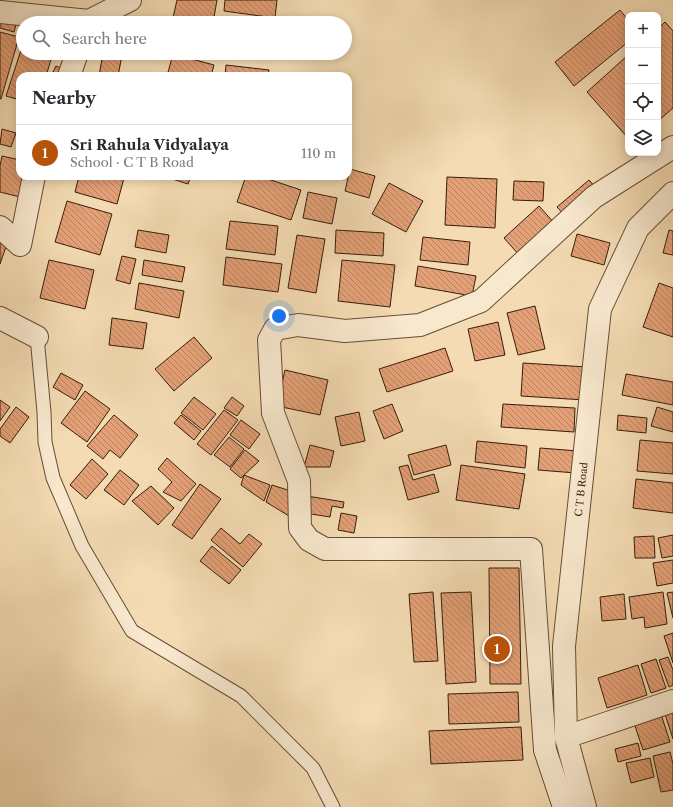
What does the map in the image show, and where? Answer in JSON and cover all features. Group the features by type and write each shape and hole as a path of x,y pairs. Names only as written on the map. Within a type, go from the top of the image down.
{"street":[{"path":"102,16 130,0"},
{"path":"0,12 36,16"},
{"path":"70,72 75,60"},
{"path":"564,807 545,750 531,548 325,549 308,540 300,528 299,481 274,413 269,340 275,329 298,325 345,331 420,325 481,301 594,196 673,147"},
{"path":"0,227 20,245 33,180"},
{"name":"C T B Road","path":"585,807 566,737 564,646 600,309 638,228 673,193"},
{"path":"0,319 37,337"},
{"path":"566,737 673,700"}],"lane":[{"path":"37,337 44,412 45,442 52,478 82,546 132,631 241,696 313,768 333,807"}],"building":[{"path":"177,0 217,0 214,16 173,16"},
{"path":"225,0 277,0 275,16 260,16 224,11"},
{"path":"620,10 625,16 625,44 574,86 555,62"},
{"path":"0,18 16,21 14,32 0,28"},
{"path":"665,22 673,31 673,108 661,118 661,48 661,26"},
{"path":"0,32 16,36 16,47 0,99"},
{"path":"625,58 625,135 587,92"},
{"path":"18,60 51,60 47,72 16,72 16,99 6,96"},
{"path":"102,60 121,60 119,72 100,72"},
{"path":"171,60 195,60 214,65 212,72 168,72"},
{"path":"226,65 269,70 269,72 225,72"},
{"path":"56,66 67,71 66,72 53,72"},
{"path":"2,129 16,133 11,147 0,144"},
{"path":"2,156 16,159 16,180 23,180 20,197 0,192 0,166"},
{"path":"352,170 375,176 369,198 345,191 348,180 352,180"},
{"path":"447,177 497,179 495,228 445,225"},
{"path":"78,180 123,180 117,204 75,192"},
{"path":"176,180 190,180 188,184"},
{"path":"245,180 271,180 301,190 291,220 237,202"},
{"path":"589,180 598,190 566,217 557,207"},
{"path":"514,181 544,182 543,201 513,200"},
{"path":"389,183 423,201 406,232 372,214"},
{"path":"308,192 337,198 332,224 303,218"},
{"path":"67,201 112,214 100,255 55,242"},
{"path":"539,206 556,225 520,256 504,238"},
{"path":"230,221 278,226 275,255 226,249"},
{"path":"138,230 169,235 166,253 135,247"},
{"path":"336,230 384,233 383,256 335,253"},
{"path":"669,230 673,231 673,255 663,253"},
{"path":"577,234 610,243 604,265 571,256"},
{"path":"0,235 9,238 0,264"},
{"path":"297,235 325,239 316,293 288,288"},
{"path":"423,237 470,242 468,265 420,260"},
{"path":"122,256 136,259 130,284 116,280"},
{"path":"226,257 282,264 278,292 223,285"},
{"path":"49,260 94,270 85,309 40,298"},
{"path":"144,260 185,267 182,282 142,275"},
{"path":"342,260 395,265 390,307 338,301"},
{"path":"418,266 476,276 472,296 415,286"},
{"path":"139,283 184,291 179,318 135,309"},
{"path":"659,283 673,288 673,337 643,327"},
{"path":"535,306 545,349 518,355 507,313"},
{"path":"112,318 147,323 143,349 109,345"},
{"path":"498,322 505,355 475,361 468,329"},
{"path":"194,337 212,358 174,391 155,369"},
{"path":"445,348 453,371 387,392 379,369"},
{"path":"523,363 587,367 585,400 521,396"},
{"path":"285,370 328,380 320,415 277,406"},
{"path":"61,373 83,385 75,400 53,387"},
{"path":"626,374 673,382 673,405 622,395"},
{"path":"85,391 110,409 87,442 61,423"},
{"path":"194,397 216,414 203,430 181,413"},
{"path":"232,397 244,406 237,416 224,408"},
{"path":"0,400 10,407 0,421"},
{"path":"392,404 403,431 384,439 373,411"},
{"path":"503,404 575,408 574,432 501,427"},
{"path":"16,407 29,417 10,443 0,436 0,429"},
{"path":"657,407 673,412 673,432 651,426"},
{"path":"224,410 238,420 211,455 197,444"},
{"path":"359,412 365,441 341,446 335,417"},
{"path":"114,415 138,435 120,458 110,450 103,459 87,446"},
{"path":"181,415 201,431 194,440 174,423"},
{"path":"618,415 647,418 646,433 617,430"},
{"path":"241,420 260,434 249,449 230,435"},
{"path":"229,437 244,449 230,467 214,455"},
{"path":"640,440 673,443 673,474 637,471"},
{"path":"477,441 527,446 525,468 475,462"},
{"path":"310,445 334,451 330,467 304,467"},
{"path":"446,445 451,465 414,475 408,455"},
{"path":"540,448 578,451 576,473 538,470"},
{"path":"245,450 259,461 241,478 230,469"},
{"path":"167,458 196,484 181,501 163,492 172,482 158,469"},
{"path":"92,459 108,474 86,499 70,485"},
{"path":"408,465 413,480 434,474 439,492 408,500 399,467"},
{"path":"461,465 525,474 519,509 456,500"},
{"path":"120,470 139,485 124,505 104,490"},
{"path":"244,475 270,485 264,501 241,485"},
{"path":"636,479 673,483 673,513 633,508"},
{"path":"200,484 221,499 192,539 172,525"},
{"path":"272,485 297,493 289,516 266,502"},
{"path":"151,486 174,508 158,525 132,501"},
{"path":"307,496 344,502 343,508 332,506 330,517 305,513"},
{"path":"341,513 357,516 354,533 338,530"},
{"path":"221,528 240,544 249,534 262,544 243,567 211,540"},
{"path":"673,535 673,556 662,558 658,538"},
{"path":"654,536 655,558 635,558 634,537"},
{"path":"212,546 241,570 229,584 200,561"},
{"path":"673,560 673,583 657,586 653,563"},
{"path":"489,568 519,568 521,684 490,684"},
{"path":"433,592 438,661 414,662 409,594"},
{"path":"471,592 476,682 446,684 441,593"},
{"path":"663,592 667,624 645,628 644,617 632,619 629,597"},
{"path":"673,592 673,618 667,593"},
{"path":"624,594 626,619 602,621 600,597"},
{"path":"673,633 673,663 664,636"},
{"path":"668,657 673,670 673,685 669,687 659,660"},
{"path":"656,659 666,688 651,693 641,664"},
{"path":"638,665 647,695 607,708 598,678"},
{"path":"518,692 519,722 449,724 448,694"},
{"path":"673,705 673,739 663,708"},
{"path":"660,711 670,742 643,750 633,720"},
{"path":"521,727 523,760 431,764 429,731"},
{"path":"638,743 641,756 618,762 615,749"},
{"path":"670,752 673,764 673,790 661,792 653,756"},
{"path":"650,758 654,777 631,783 626,763"}],"place":[{"name":"Sri Rahula Vidyalaya","path":"497,649"}]}
